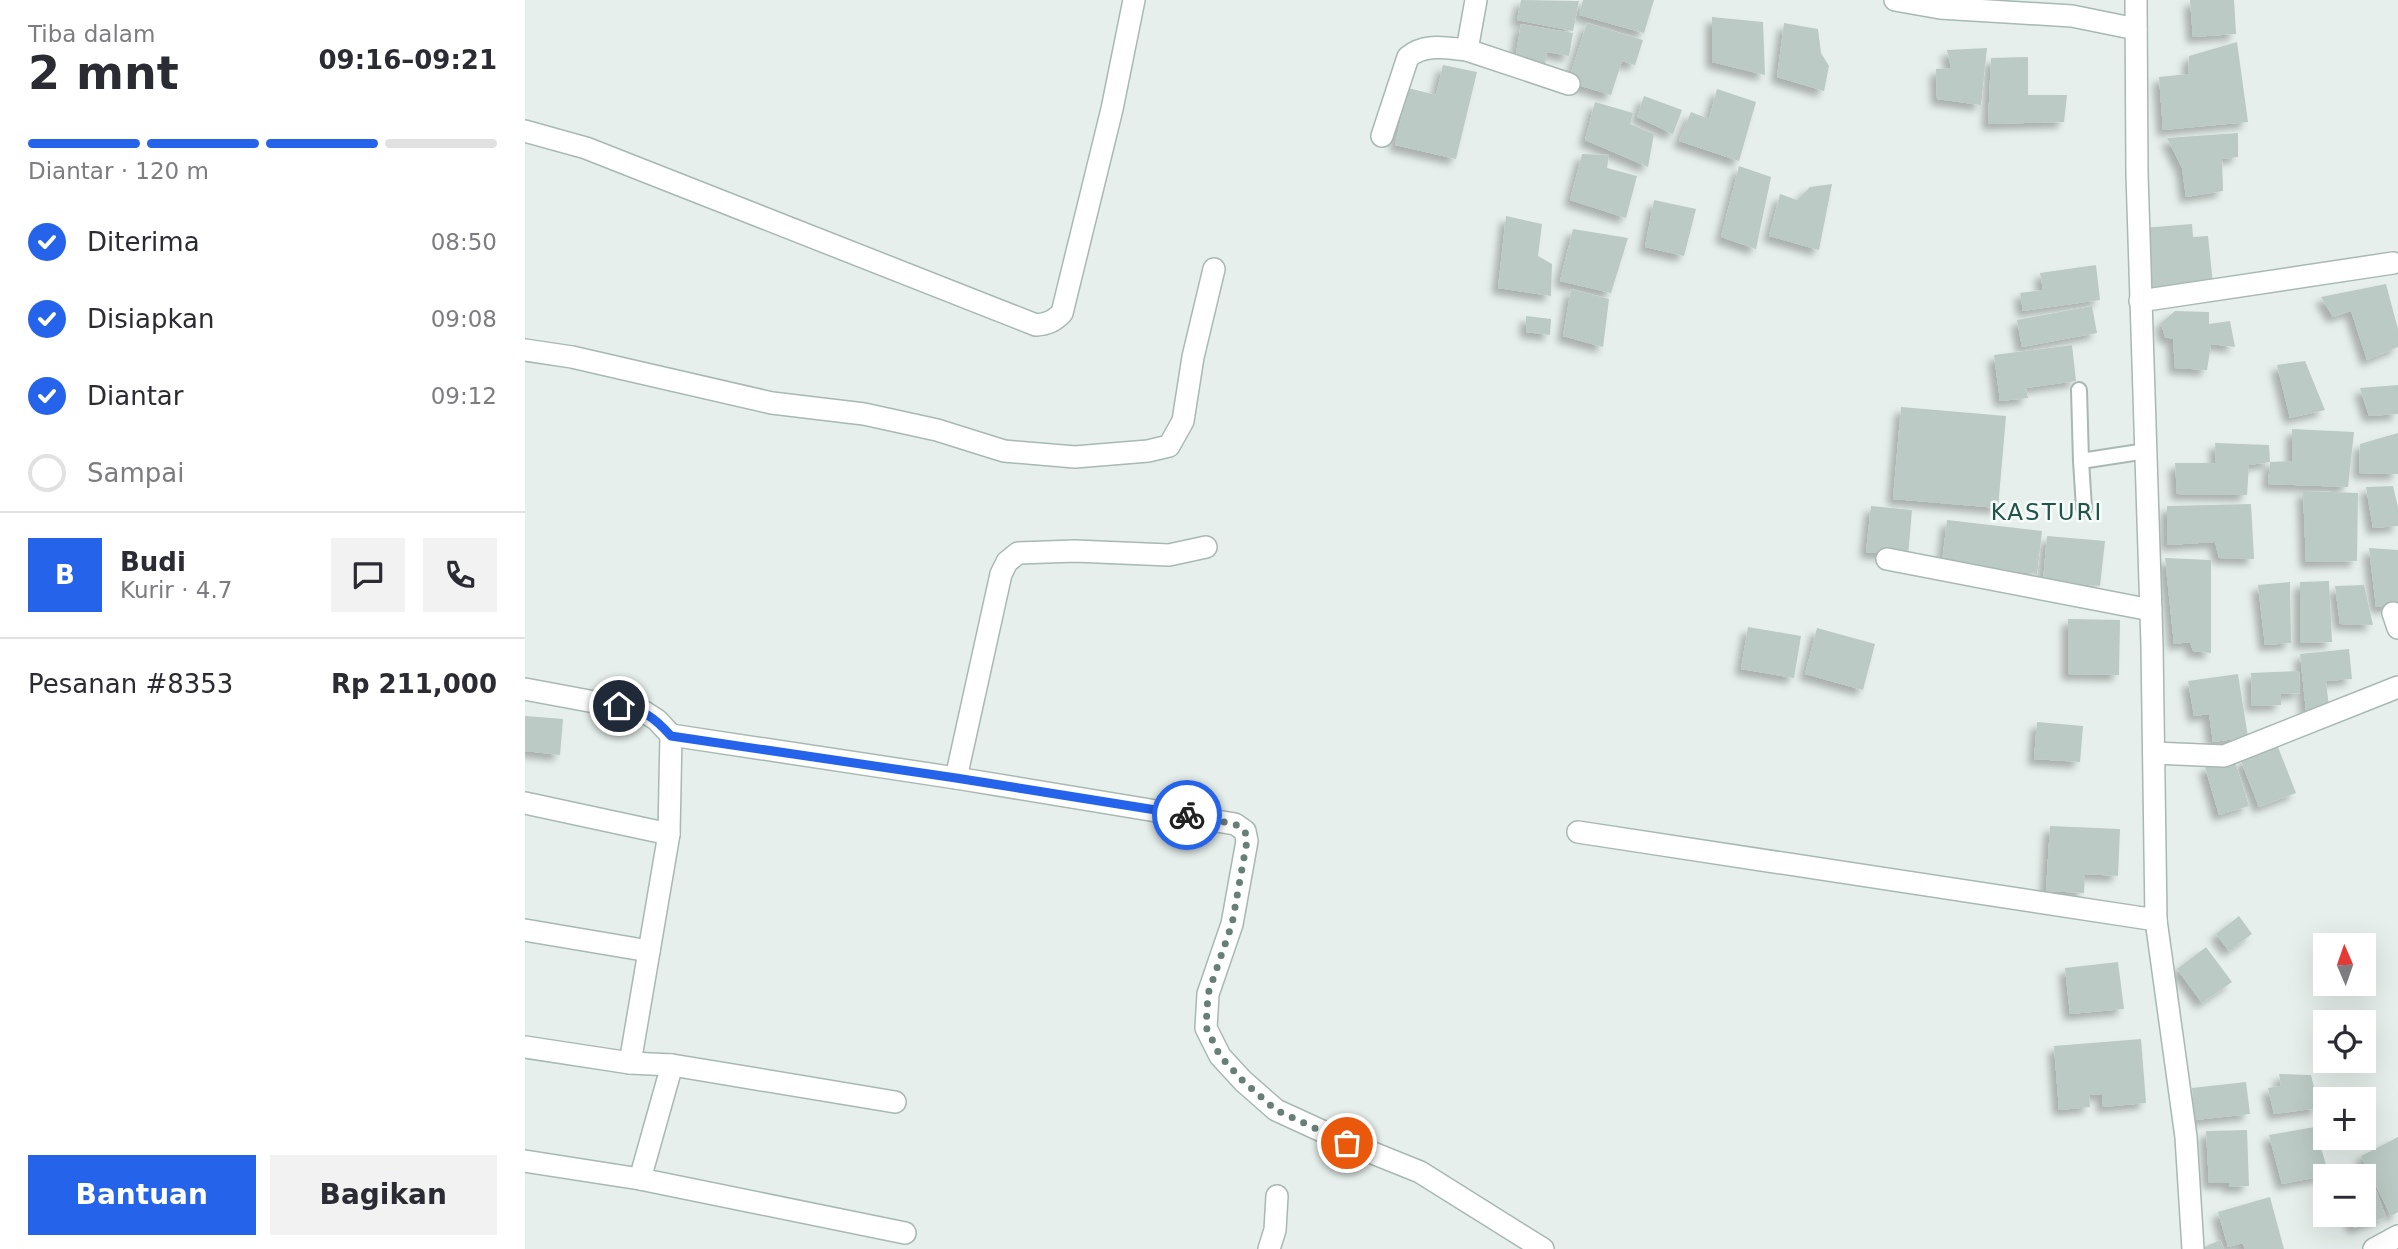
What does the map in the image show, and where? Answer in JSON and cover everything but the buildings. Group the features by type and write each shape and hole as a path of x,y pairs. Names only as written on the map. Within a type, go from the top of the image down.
{"street":[{"path":"525,131 586,148 1036,325 1045,324 1062,313 1112,109 1134,0"},
{"path":"1467,50 1476,0"},
{"path":"1895,0 1940,8 2073,16 2136,29"},
{"path":"2136,0 2140,301 2151,610 2156,920 2186,1137 2193,1249"},
{"path":"1382,136 1408,57 1417,50 1436,47 1467,50 1569,84"},
{"path":"2140,301 2393,263"},
{"path":"525,351 572,357 772,402 864,414 937,430 1004,452 1075,457 1148,451 1169,446 1183,421 1193,357 1214,269"},
{"path":"956,778 1001,574 1007,562 1018,553 1075,551 1169,555 1206,547"},
{"path":"1887,559 2151,610"},
{"path":"2154,754 2224,756 2398,687"},
{"path":"525,689 643,711 657,720 671,736 956,778 1235,824 1245,831 1247,841 1232,924 1208,994 1206,1027 1220,1056 1276,1110 1347,1143 1420,1172 1543,1249"},
{"path":"631,1063 669,834 671,736"},
{"path":"525,803 669,834"},
{"path":"1579,832 2156,920"},
{"path":"525,930 649,951"},
{"path":"525,1047 631,1063 671,1065 895,1102"},
{"path":"640,1179 671,1065"},
{"path":"525,1161 640,1179 905,1233"},
{"path":"1269,1249 1275,1230 1277,1196"},
{"path":"2374,1249 2398,1236"}],"lane":[{"path":"2079,390 2084,508"},
{"path":"2081,461 2146,451"}],"way so far":[{"path":"1187,815 1235,824 1245,831 1247,841 1232,924 1208,994 1206,1027 1220,1056 1276,1110 1347,1143"}],"district":[{"name":"KASTURI","path":"2047,512"}],"route":[{"path":"619,706 643,711 657,720 671,736 1187,815"}]}
